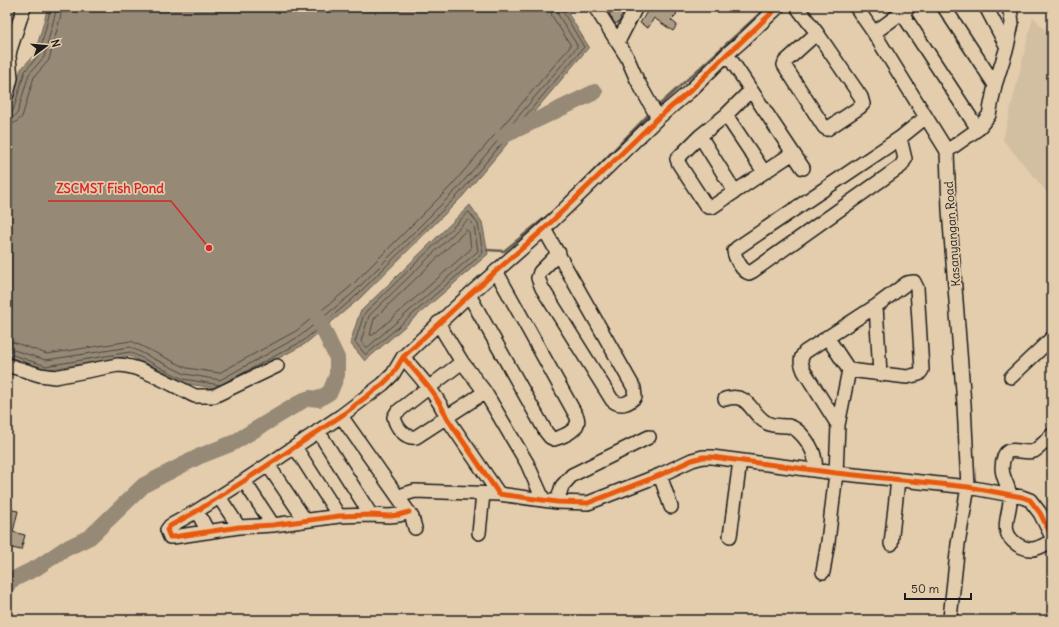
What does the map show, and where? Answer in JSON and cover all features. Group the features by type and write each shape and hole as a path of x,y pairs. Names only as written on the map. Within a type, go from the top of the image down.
{"street":[{"path":"7,94 11,78 8,56 24,7"},
{"path":"595,7 618,42 658,118"},
{"path":"409,512 389,516 339,516 273,525 239,527 173,537 170,537 167,530 168,527 197,511 244,481 341,416 383,384 393,374 402,357 544,229 658,118 690,91 727,54 778,7"},
{"path":"797,7 817,33 861,98 863,104 827,129 824,127 784,65 785,62 817,33"},
{"name":"Kasanyangan Road","path":"856,7 874,33 947,151 949,210 964,404 968,487 958,544 950,618"},
{"path":"944,7 995,85"},
{"path":"986,7 1007,46"},
{"path":"947,151 978,128 989,115 995,85 1007,46 1012,20 1008,7"},
{"path":"618,42 634,8"},
{"path":"874,33 906,10 978,128"},
{"path":"727,54 803,168"},
{"path":"751,90 726,115 700,136 679,156 677,159 679,164 708,207 712,207 793,153"},
{"path":"726,115 764,172"},
{"path":"900,138 905,159 901,166 753,271 749,273 746,272 734,256 734,251 737,248 900,138 926,116"},
{"path":"700,136 735,192"},
{"path":"544,229 559,253 634,388 635,397 625,404 616,404 612,400 542,288 538,278 540,272 559,253"},
{"path":"469,295 546,432 554,439 568,433 577,426 577,416 496,271"},
{"path":"838,425 804,371 800,362 801,356 876,306 907,283 911,281 916,284 922,370 919,374 907,377 849,370"},
{"path":"876,306 880,374"},
{"path":"438,323 462,362 485,392 527,463 543,499"},
{"path":"823,572 836,473 838,425 849,370 828,337"},
{"path":"1011,377 1052,338"},
{"path":"402,357 430,388 442,406 447,418 499,494"},
{"path":"462,362 397,412 394,416 397,424 406,436 411,438 416,437 485,392"},
{"path":"7,365 40,375 55,377 118,365 127,365 137,368 194,396 203,397 214,396 229,390 278,366"},
{"path":"725,399 738,397 753,408 760,418 770,424 795,428 813,452 816,461 815,470"},
{"path":"341,416 409,512 414,521 415,528"},
{"path":"318,431 371,515"},
{"path":"1052,435 1033,451 1021,452 1010,450 1004,456 1002,476 1010,495 1007,531 1009,537 1029,550 1036,549 1052,541"},
{"path":"557,502 562,486 572,475 649,437"},
{"path":"295,447 339,516"},
{"path":"399,498 405,494 415,491 499,494 557,502 588,503 660,475 692,460 703,457 712,457 836,473 968,487 1022,497 1030,500 1040,513 1052,537"},
{"path":"730,536 740,461"},
{"path":"268,465 305,520"},
{"path":"660,475 671,507"},
{"path":"891,544 898,480"},
{"path":"244,481 273,525"},
{"path":"479,533 483,494"},
{"path":"219,497 239,527"},
{"path":"197,511 208,532"}],"shaded area":[{"path":"1033,17 1052,38 1052,198 1003,140"}],"water":[{"path":"48,7 564,7 589,47 462,197 359,299 305,344 221,389 182,383 130,356 45,370 7,356 7,115 21,69 35,54"},
{"path":"470,205 482,222 488,254 365,361 350,343 360,312"}],"building":[{"path":"622,7 627,7 623,15 620,17 619,22 615,24 609,13"},
{"path":"650,7 669,7 677,14 671,20 677,25 673,31 654,18 648,28 640,23"},
{"path":"7,509 18,511 13,532 25,535 21,550 7,547"}],"waterway":[{"path":"657,107 767,7"},
{"path":"503,136 595,92"},
{"path":"556,209 648,115"},
{"path":"487,250 504,251 552,212"},
{"path":"7,586 10,581 38,567 63,550 90,537 144,485 200,456 233,443 304,400 310,398 319,399 330,392 337,375 337,358 314,310"}],"cycle path":[{"path":"409,512 389,516 339,516 273,525 239,527 173,537 170,537 167,530 170,526 197,511 244,481 341,416 383,384 393,374 403,357 469,295 544,229 658,118 690,91 727,54 778,7"},
{"path":"403,357 433,393 447,418 499,494 557,502 588,503 660,475 692,460 703,457 712,457 836,473 968,487 1022,497 1030,500 1040,513 1052,537"}],"place":[{"name":"ZSCMST Fish Pond","path":"209,248"}]}
